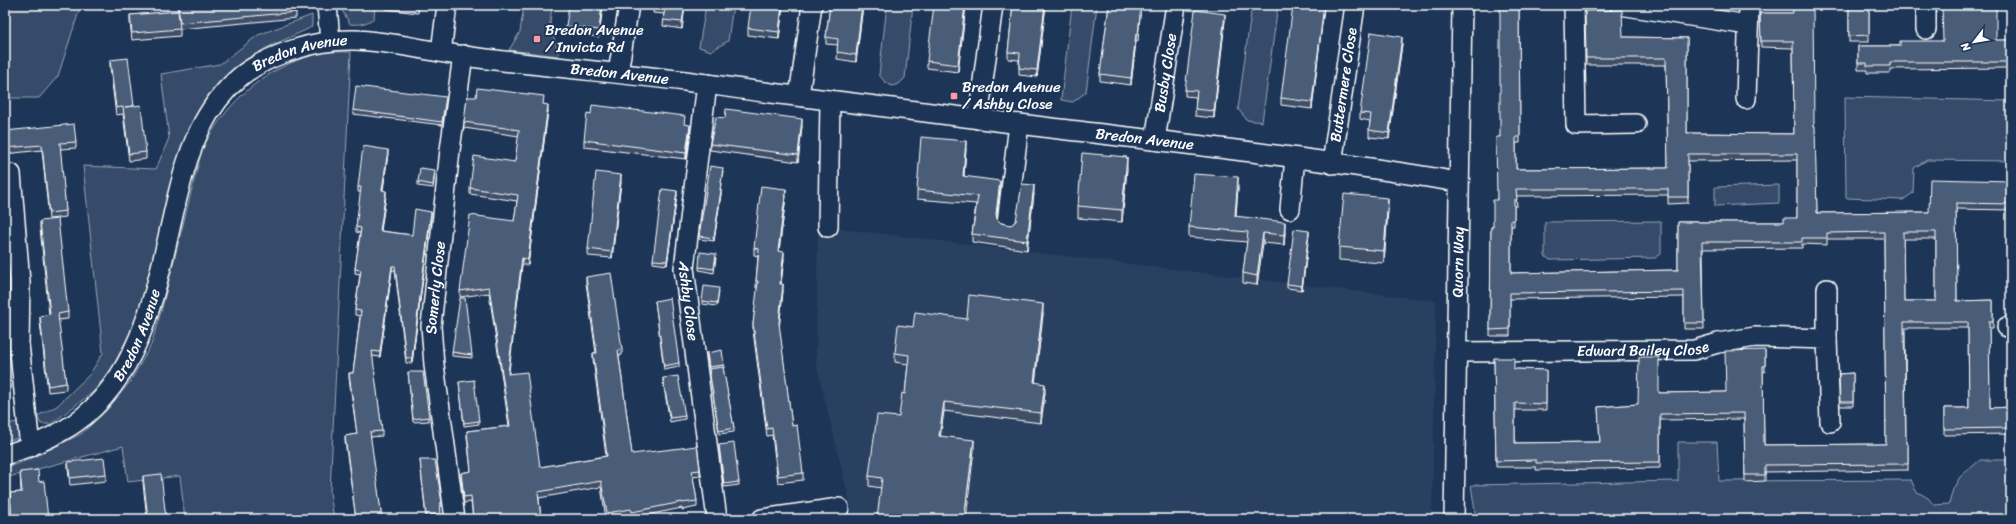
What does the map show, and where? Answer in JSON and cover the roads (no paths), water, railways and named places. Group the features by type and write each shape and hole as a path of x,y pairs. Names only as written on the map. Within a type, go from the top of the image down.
{"street":[{"path":"327,5 330,41"},
{"path":"441,52 447,5"},
{"path":"618,74 630,5"},
{"path":"798,96 812,5"},
{"path":"978,119 993,5"},
{"name":"Busby Close","path":"1155,140 1176,5"},
{"name":"Buttermere Close","path":"1332,164 1356,5"},
{"name":"Quorn Way","path":"1454,519 1458,352 1458,182 1462,5"},
{"path":"1574,5 1576,125 1636,124"},
{"path":"1620,5 1748,25"},
{"path":"1746,99 1749,5"},
{"path":"1926,5 1926,29"},
{"name":"Bredon Avenue","path":"5,455 30,447 56,435 77,422 99,402 122,374 137,345 149,308 189,150 202,123 220,96 242,75 263,62 287,52 330,41 353,40 463,56 707,84 1155,140 1295,158 1458,182"},
{"name":"Somerly Close","path":"455,519 434,365 431,326 450,150 463,56"},
{"name":"Ashby Close","path":"707,84 684,268 717,519"},
{"path":"828,227 830,100"},
{"path":"1006,223 1019,124"},
{"path":"1290,209 1295,158"},
{"path":"11,174 20,282 19,344 30,447"},
{"path":"1827,290 1830,422"},
{"name":"Edward Bailey Close","path":"1458,352 1694,350 1718,343 1755,337 1827,339"},
{"path":"762,519 838,508"}],"place":[{"name":"Bredon Avenue / Invicta Rd","path":"537,39"},
{"name":"Bredon Avenue / Ashby Close","path":"954,96"}]}
